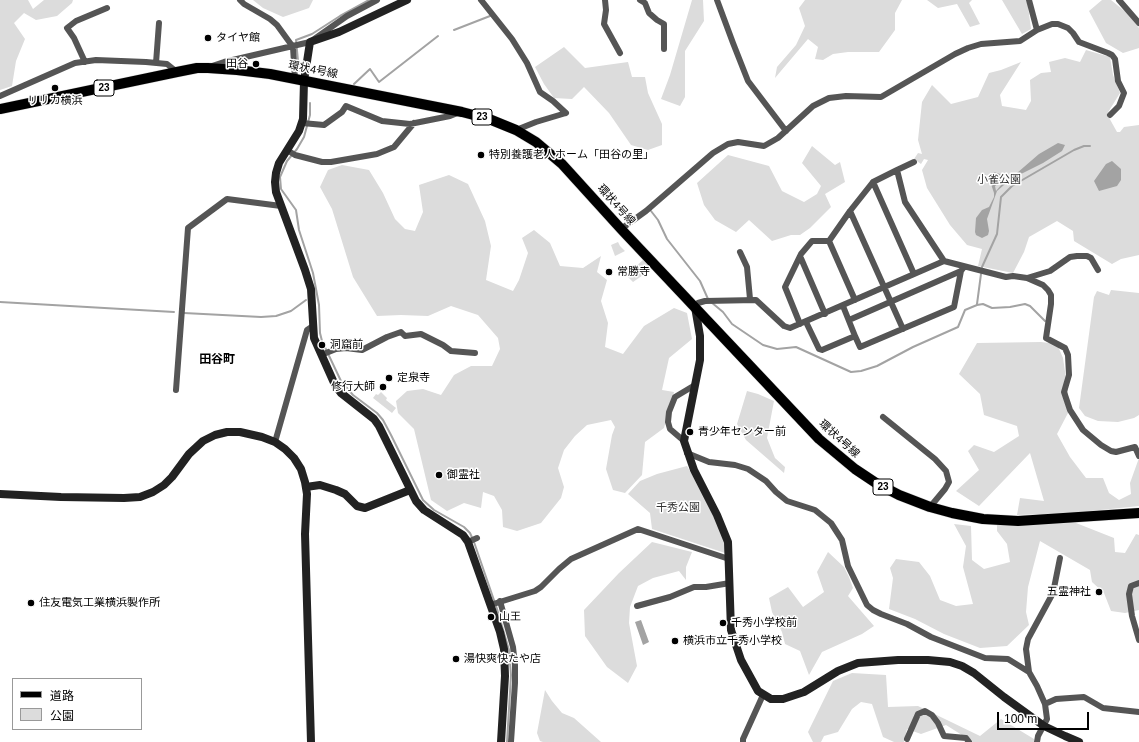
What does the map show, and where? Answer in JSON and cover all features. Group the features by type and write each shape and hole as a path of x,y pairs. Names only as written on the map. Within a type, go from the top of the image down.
{"main road":[{"name":"環状4号線","path":"0,109 197,68 208,68 270,74 462,112 489,119 516,130 536,142 562,164 621,229 819,439 855,469 876,483 899,495 930,507 983,519 1018,521 1139,513"}],"street":[{"path":"240,0 244,4 270,19 296,46 306,123 299,131 291,153 276,173 275,182 276,192 304,269 310,290 314,338 325,353 334,382 341,393 374,420 379,426 416,501 424,510 472,540 490,605 500,632 505,660 501,742"},
{"path":"300,80 310,42 347,16 377,0"},
{"path":"208,68 224,62 310,42 339,32 392,3 407,0"},
{"path":"481,0 512,39 527,63 540,92 553,100 566,113 516,130"},
{"path":"605,0 606,10 604,24 620,53"},
{"path":"640,0 645,3 649,13 664,24 664,49"},
{"path":"717,0 732,43 748,81 786,131"},
{"path":"1029,0 1037,30"},
{"path":"1120,0 1139,23"},
{"path":"85,62 74,38 67,28 76,21 107,8"},
{"path":"156,63 160,23"},
{"path":"621,229 646,211 713,153 728,144 738,142 764,146 778,138 813,106 829,98 846,96 881,97 961,51 980,44 1020,42 1037,30 1052,24 1063,25 1073,32 1079,42 1112,54 1115,59 1118,81 1124,93 1119,106 1110,115"},
{"path":"0,96 75,63 96,60 167,64 177,72"},
{"path":"306,123 324,125 342,112 346,106 382,121 414,123 450,116 462,112"},
{"path":"291,153 322,162 377,154 394,147 414,123"},
{"path":"829,241 873,182 914,162"},
{"path":"897,170 905,202 944,261 963,269 1006,277 1013,276 1027,278 1043,285 1048,290 1051,296 1046,338 1065,348 1068,355 1069,375 1064,392 1070,410 1083,430 1101,445 1111,451 1116,452 1135,446 1139,456"},
{"path":"873,182 914,274"},
{"path":"176,390 188,228 227,199 281,206"},
{"path":"850,211 903,329"},
{"path":"829,241 812,241 800,256 785,287 803,323 819,349 822,350 855,336"},
{"path":"829,241 855,300"},
{"path":"740,252 747,267 750,299"},
{"path":"800,256 825,314"},
{"path":"1027,278 1050,271 1070,257 1077,256 1087,256 1091,258 1098,270"},
{"path":"944,261 790,328 784,326 757,301 750,299 707,301 698,303 695,307 700,336 700,360 684,441 694,470 728,542 730,620 735,643 741,660 754,686 763,695 771,699 783,699 804,692 838,670 858,663 928,660 950,662 962,666 974,673 1044,726 1079,742"},
{"path":"848,320 963,269"},
{"path":"843,306 860,347 954,307 963,269"},
{"path":"275,442 307,330 313,326"},
{"path":"325,353 336,349 346,348 362,350 401,332 405,336 421,334 443,345 451,351 474,353"},
{"path":"684,441 670,429 668,422 669,412 675,397 695,385"},
{"path":"883,418 935,459 946,471 949,482 930,507"},
{"path":"0,494 62,497 140,497 153,492 164,485 172,477 193,449 203,441 215,435 227,432 240,432 275,442 290,453 298,463 306,487 305,534 310,742"},
{"path":"687,452 709,462 748,469 766,482 787,501 815,510 831,523 842,540 848,566 867,605 873,610 907,624 937,639 985,658 1008,659 1029,672"},
{"path":"306,487 320,486 336,490 345,494 357,506 365,508 410,490"},
{"path":"490,605 535,591 547,582 571,559 638,529 729,559"},
{"path":"1037,742 1038,736 1047,719 1045,704 1029,672 1026,649 1028,638 1053,593 1060,558"},
{"path":"637,606 670,597 694,587 706,587 730,583"},
{"path":"1139,583 1131,586 1129,594 1132,616 1139,640"},
{"path":"500,601 513,647 515,665 511,742"},
{"path":"743,742 763,695"},
{"path":"1045,704 1056,699 1084,698 1103,708 1139,712"},
{"path":"907,739 918,714 925,711 932,715 944,736 966,738 969,742"}],"green space":[{"path":"0,0 28,0 33,9 44,0 73,0 72,3 57,16 36,20 24,13 14,23 25,39 16,61 12,86 0,90"},
{"path":"253,0 313,0 309,8 283,17 263,8"},
{"path":"692,0 703,0 704,21 685,51 685,97 680,106 661,99 670,75"},
{"path":"805,0 902,0 895,13 895,30 879,52 848,52 833,54 823,60 815,59 818,47 808,39 775,78 777,67 796,45 805,26 799,8"},
{"path":"927,0 972,0 969,3 980,24 970,27 957,4 938,8"},
{"path":"1002,0 1026,0 1031,29 1022,34"},
{"path":"1102,0 1111,0 1127,13 1139,28 1139,48 1123,53 1106,43 1089,11"},
{"path":"564,47 585,68 628,62 632,77 645,77 648,93 662,124 662,145 648,150 631,145 609,113 584,87 572,99 554,98 544,84 535,67"},
{"name":"小雀公園","path":"1086,50 1110,57 1113,75 1120,93 1107,114 1117,132 1120,132 1124,127 1139,125 1139,255 1121,259 1112,264 1074,241 1073,231 1057,221 1029,237 1024,252 1013,273 978,266 982,249 967,245 950,225 927,188 922,170 928,160 924,159 921,164 914,159 918,153 922,154 918,140 922,102 932,85 951,104 978,97 989,73 1021,62 1000,95 1002,106 1026,110 1031,101 1030,80 1041,73 1051,72 1049,62 1065,58 1080,62"},
{"path":"812,146 835,165 840,162 845,182 825,194 831,207 810,228 800,235 791,235 772,241 749,220 736,232 715,220 704,205 697,183 728,155 769,166 782,191 804,202 817,194 821,186 802,163"},
{"path":"342,165 369,170 383,193 395,219 405,229 415,231 423,212 419,185 449,175 468,184 485,221 491,246 486,280 513,291 519,280 528,253 522,238 534,230 550,243 560,266 583,268 601,256 597,272 607,280 601,301 608,323 605,347 623,354 644,326 674,308 687,313 692,339 669,358 662,390 674,392 664,428 645,442 642,475 625,493 613,490 606,469 612,435 615,427 611,420 587,425 575,436 564,450 558,468 564,487 561,498 541,523 517,531 503,527 502,510 494,496 483,492 481,508 464,503 447,511 431,500 414,429 398,413 396,401 407,391 423,389 441,395 454,375 471,366 492,366 500,349 498,338 478,315 451,306 428,316 377,316 353,277 332,209 320,187 328,170"},
{"path":"618,242 625,251 615,256 611,245"},
{"path":"643,260 652,269 633,282 626,275"},
{"path":"1111,290 1139,293 1139,415 1134,418 1118,422 1098,421 1085,416 1079,408 1094,297 1097,291 1109,295"},
{"path":"1041,342 1057,344 1063,358 1068,392 1068,413 1057,434 1070,457 1086,478 1103,478 1109,493 1119,500 1131,494 1130,483 1139,458 1139,506 1072,513 1017,515 1020,498 1044,501 1030,453 979,506 956,491 979,470 968,451 974,445 994,452 1019,436 1017,426 984,415 980,394 959,374 977,343"},
{"path":"747,391 774,401 767,438 775,458 785,467 784,473 746,440 737,424"},
{"path":"381,392 387,398 386,400 396,408 392,413 373,398 376,394 378,395"},
{"name":"千秀公園","path":"687,466 711,507 726,540 725,553 652,529 650,513 628,494 640,481 657,474"},
{"path":"1076,523 1114,538 1115,552 1125,553 1136,534 1139,535 1139,610 1125,613 1111,611 1104,593 1092,582 1090,570 1040,541 1028,587 1026,612 1029,625 1007,646 980,648 944,634 915,619 889,609 893,578 890,568 896,559 919,562 930,576 940,600 956,606 973,604 963,567 966,546 954,524 971,526 972,560 984,569 1010,562 1007,544 997,531 997,524"},
{"path":"652,542 692,552 686,567 686,580 679,571 653,578 638,586 630,607 629,623 637,666 628,683 607,667 585,636 584,610 619,573"},
{"path":"828,552 844,567 849,577 853,588 848,596 874,626 862,634 822,652 809,675 800,651 785,644 782,632 772,612 769,598 788,587 803,607 824,592 817,572"},
{"path":"852,673 886,675 888,707 918,706 980,736 1001,719 1034,739 1034,742 973,742 946,725 921,734 907,729 904,742 894,742 883,737 872,704 861,702 852,709 838,732 824,736 821,742 813,742 808,732 833,681"},
{"path":"545,690 562,713 574,718 601,742 540,741 537,733"}],"shaded area":[{"path":"1058,143 1065,145 1062,151 1043,163 1011,179 997,191 987,219 989,231 988,235 982,238 976,235 976,218 982,210 989,207 994,197 991,184 992,173 994,172 1000,174 1002,177 1000,182 995,186 996,191 1007,178 1017,173 1039,154"},
{"path":"1112,161 1121,169 1121,180 1117,186 1099,191 1094,181 1106,164"},
{"path":"641,620 649,642 643,645 635,622"}],"waterway":[{"path":"299,71 296,40 312,34 369,0"},
{"path":"454,30 490,16"},
{"path":"354,84 370,69 379,82 438,36"},
{"path":"310,103 310,115 304,137 297,149 287,161 280,177 281,189 296,210 299,230 313,273 319,305 320,333 322,341 341,381 353,395 377,413 383,420 423,500 434,510 464,527 470,533 497,609 509,650 511,675 507,742"},
{"path":"982,267 997,234 1001,197 1012,186 1074,150 1084,146 1090,146"},
{"path":"651,211 658,220 667,239 700,281 708,299"},
{"path":"977,304 981,274"},
{"path":"184,313 261,317 276,316 291,311 306,300"},
{"path":"0,302 174,312"},
{"path":"711,302 723,312 732,324 763,345 777,349 796,347 851,372 861,371 877,366 913,347 958,327 965,310 977,305 983,304 992,308 1025,304 1030,306 1045,321"}],"place":[{"name":"タイヤ館","path":"208,38"},
{"name":"田谷","path":"256,64"},
{"name":"リリカ横浜","path":"55,88"},
{"name":"特別養護老人ホーム「田谷の里」","path":"481,155"},
{"name":"常勝寺","path":"609,272"},
{"name":"洞窟前","path":"322,345"},
{"name":"定泉寺","path":"389,378"},
{"name":"修行大師","path":"383,387"},
{"name":"青少年センター前","path":"690,432"},
{"name":"御霊社","path":"439,475"},
{"name":"五霊神社","path":"1099,592"},
{"name":"住友電気工業横浜製作所","path":"31,603"},
{"name":"山王","path":"491,617"},
{"name":"千秀小学校前","path":"723,623"},
{"name":"横浜市立千秀小学校","path":"675,641"},
{"name":"湯快爽快たや店","path":"456,659"}],"district":[{"name":"田谷町","path":"217,360"}]}
